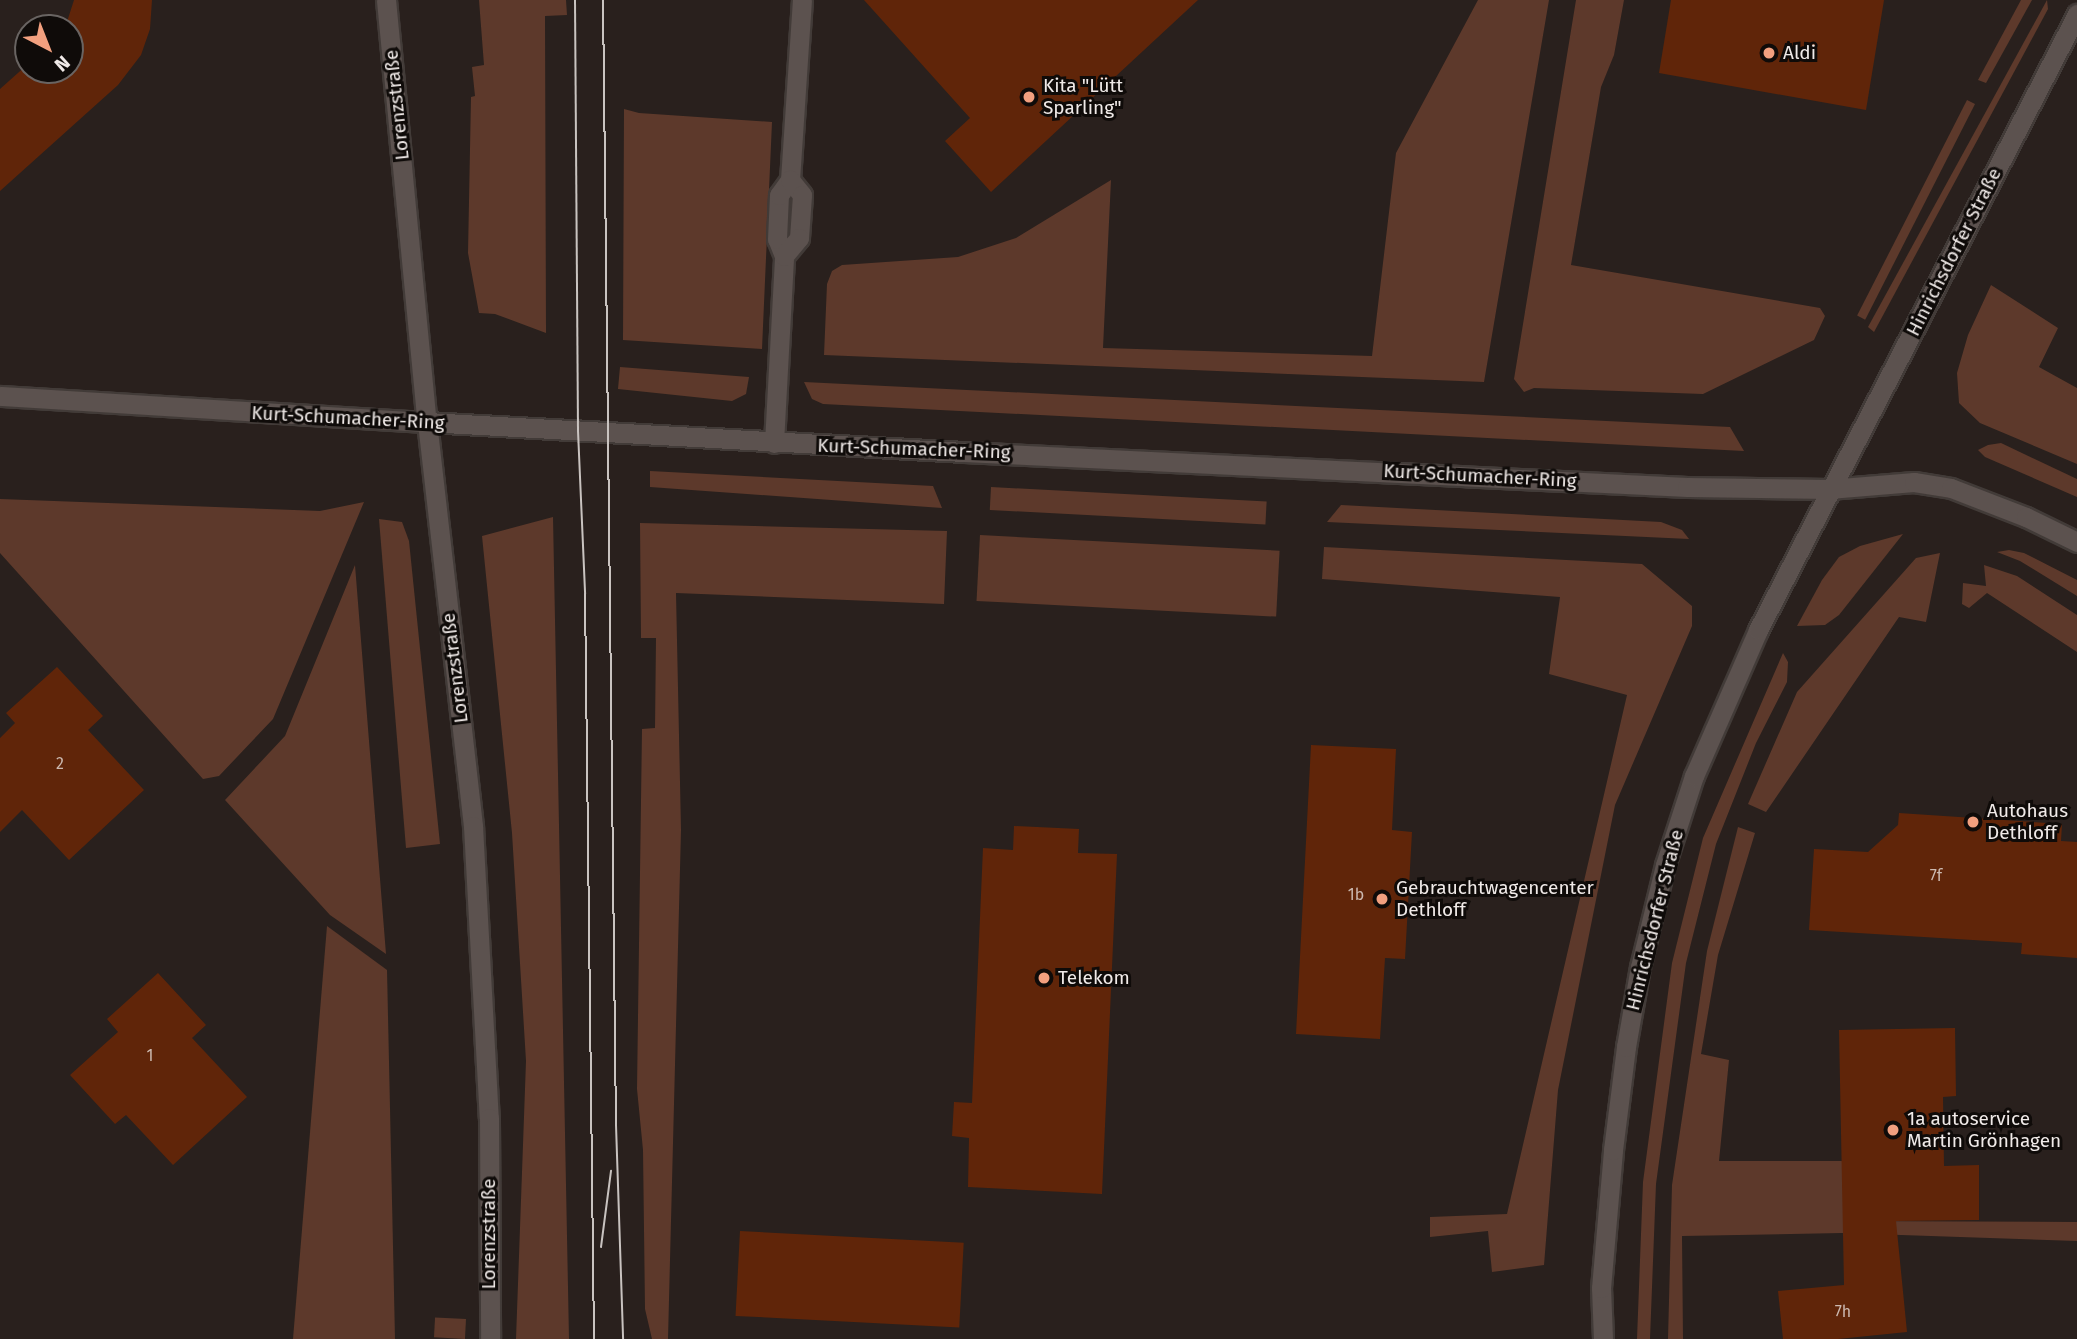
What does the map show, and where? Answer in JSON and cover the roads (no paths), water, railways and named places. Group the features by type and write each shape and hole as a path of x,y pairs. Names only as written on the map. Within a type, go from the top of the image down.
{"street":[{"name":"Lorenzstraße","path":"386,0 427,422 474,840 489,1118 490,1339"},
{"path":"774,443 785,256 799,238 802,195 790,180 802,0"},
{"name":"Hinrichsdorfer Straße","path":"1603,1339 1602,1274 1626,1047 1640,967 1665,865 1694,776 1723,708 1829,489 2077,13"},
{"name":"Kurt-Schumacher-Ring","path":"0,396 774,443 1686,487 1829,489"},
{"path":"1829,489 1914,482 1951,488 2026,517 2077,542"}],"tram line":[{"path":"575,0 578,431 585,594 594,1339"},
{"path":"603,0 616,1125 623,1339"},
{"path":"601,1247 611,1171"}],"place":[{"name":"Aldi","path":"1769,53"},
{"name":"Kita \"Lütt Sparling\"","path":"1029,97"},
{"name":"Autohaus Dethloff","path":"1973,822"},
{"name":"Gebrauchtwagencenter Dethloff","path":"1382,899"},
{"name":"Telekom","path":"1044,978"},
{"name":"1a autoservice Martin Grönhagen","path":"1893,1130"}]}
